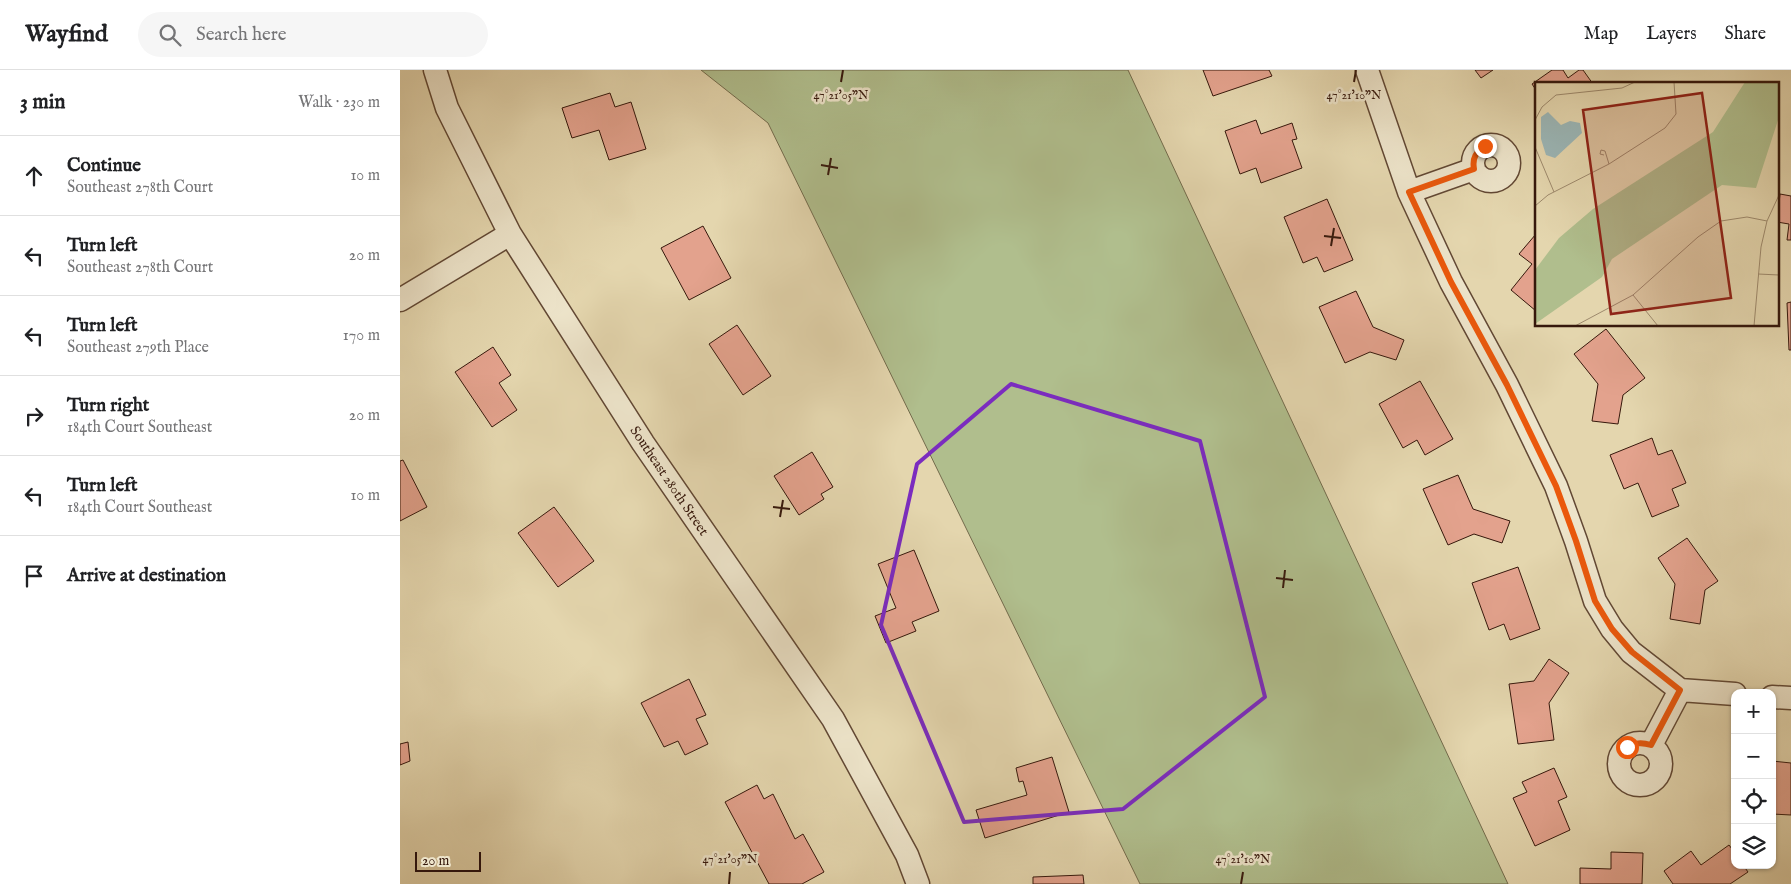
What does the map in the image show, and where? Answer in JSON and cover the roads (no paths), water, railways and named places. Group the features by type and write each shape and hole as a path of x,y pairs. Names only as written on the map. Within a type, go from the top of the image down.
{"street":[{"name":"Southeast 280th Street","path":"435,70 447,108 510,234 643,443 833,719 907,855 918,884"},
{"path":"1367,70 1409,192 1451,282 1507,385 1556,486 1595,601 1612,629 1632,652 1680,690 1731,694"},
{"path":"1409,192 1474,169"},
{"path":"400,300 510,234"},
{"path":"1651,745 1680,690"},
{"path":"1776,697 1791,698"}]}
